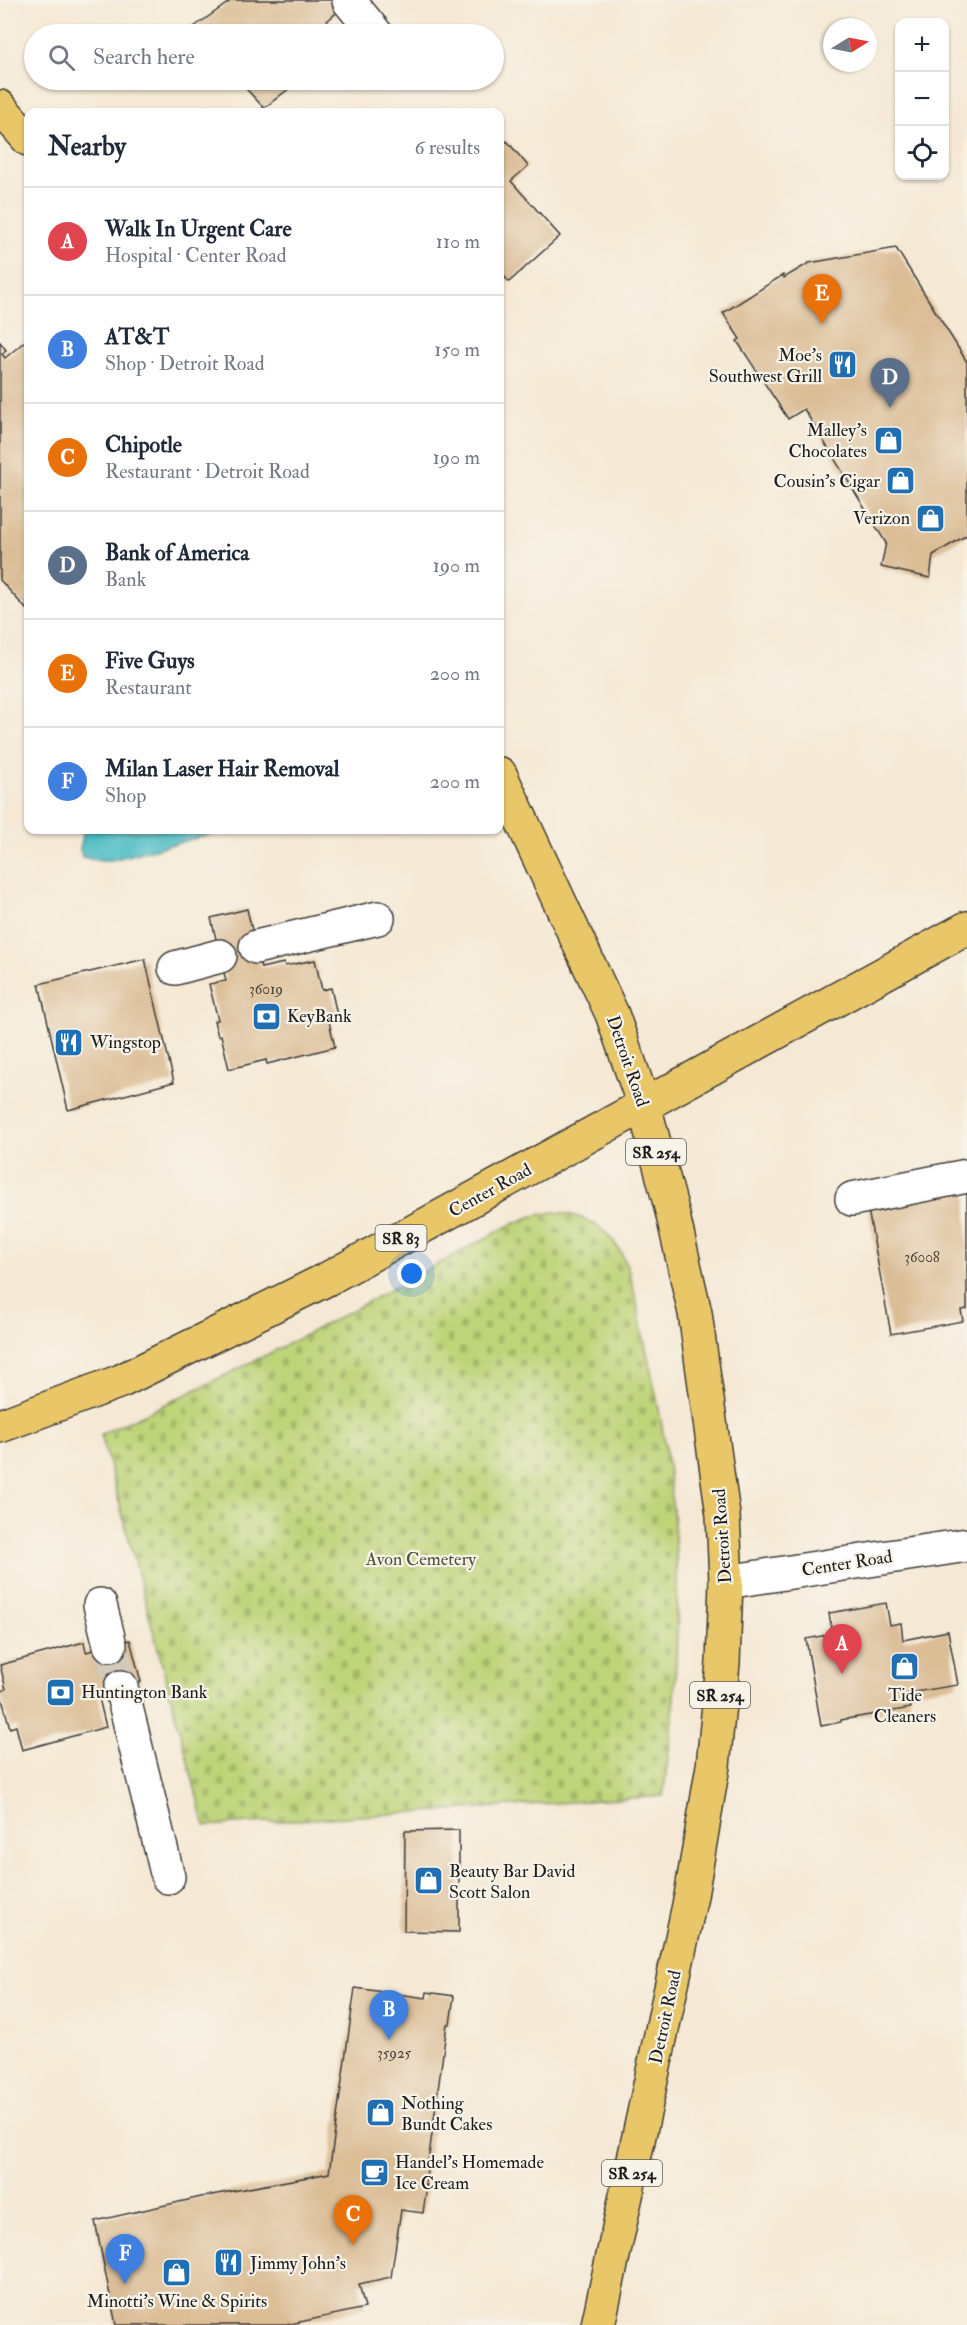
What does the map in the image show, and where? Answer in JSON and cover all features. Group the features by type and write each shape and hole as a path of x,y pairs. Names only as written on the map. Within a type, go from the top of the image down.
{"main road":[{"path":"0,106 24,134"},
{"name":"Detroit Road","path":"504,783 612,1014 644,1105 672,1211 695,1313 723,1515 726,1582 723,1663 718,1718 698,1857 598,2325"},
{"name":"Center Road","path":"0,1426 121,1381 327,1279 967,928"}],"street":[{"path":"349,1 368,24"},
{"path":"256,947 378,918"},
{"path":"175,968 220,956"},
{"path":"852,1199 967,1176"},
{"name":"Center Road","path":"726,1582 967,1545"},
{"path":"100,1605 111,1645"},
{"path":"121,1687 168,1877"}],"green space":[{"name":"Avon Cemetery","path":"553,1212 582,1218 598,1227 612,1240 623,1257 634,1290 659,1409 674,1522 677,1600 675,1679 663,1796 205,1826 101,1434 255,1361 506,1227 530,1217"}],"water":[{"path":"83,834 213,834 107,861 82,857 80,849"}],"building":[{"path":"232,0 351,0 327,21 330,24 198,24"},
{"path":"247,90 287,90 264,108"},
{"path":"507,141 528,166 511,181 560,236 509,282 504,276 504,144"},
{"path":"896,248 967,362 967,535 933,555 930,578 881,567 886,543 804,409 788,419 737,341 740,339 723,313 783,275 784,278 809,263"},
{"path":"0,342 6,350 2,354 5,358 24,342 24,607 0,580"},
{"path":"247,909 261,968 315,960 322,990 331,988 337,1015 328,1017 335,1047 267,1064 266,1060 229,1069 221,1035 218,1036 214,1021 218,1020 209,984 226,981 211,918"},
{"path":"145,959 174,1082 68,1110 39,984"},
{"path":"967,1188 967,1309 961,1310 963,1321 891,1334 867,1204"},
{"path":"886,1603 890,1625 901,1623 903,1640 948,1631 958,1685 908,1693 911,1708 841,1720 841,1722 821,1726 806,1639 832,1634 829,1613"},
{"path":"130,1640 141,1682 98,1694 106,1727 22,1750 16,1726 10,1728 0,1692 6,1689 0,1665 84,1642 86,1652"},
{"path":"459,1830 459,1932 404,1931 405,1831"},
{"path":"355,1988 426,1998 427,1992 454,1996 450,2024 447,2024 423,2213 401,2210 391,2277 359,2284 365,2308 286,2325 116,2325 95,2221 201,2197 329,2173"}],"tunnel":[{"path":"110,1645 121,1687"}],"place":[{"name":"Five Guys","path":"822,324"},
{"name":"Moe's Southwest Grill","path":"843,365"},
{"name":"Bank of America","path":"890,408"},
{"name":"Malley's Chocolates","path":"888,440"},
{"name":"Cousin's Cigar","path":"901,481"},
{"name":"Verizon","path":"931,518"},
{"name":"KeyBank","path":"266,1016"},
{"name":"Wingstop","path":"69,1042"},
{"name":"Tide Cleaners","path":"905,1666"},
{"name":"Walk In Urgent Care","path":"842,1674"},
{"name":"Huntington Bank","path":"60,1692"},
{"name":"Beauty Bar David Scott Salon","path":"428,1881"},
{"name":"AT&T","path":"389,2040"},
{"name":"Nothing Bundt Cakes","path":"380,2113"},
{"name":"Handel's Homemade Ice Cream","path":"374,2172"},
{"name":"Chipotle","path":"353,2245"},
{"name":"Jimmy John's","path":"229,2263"},
{"name":"Minotti's Wine & Spirits","path":"177,2272"},
{"name":"Milan Laser Hair Removal","path":"125,2284"}]}
